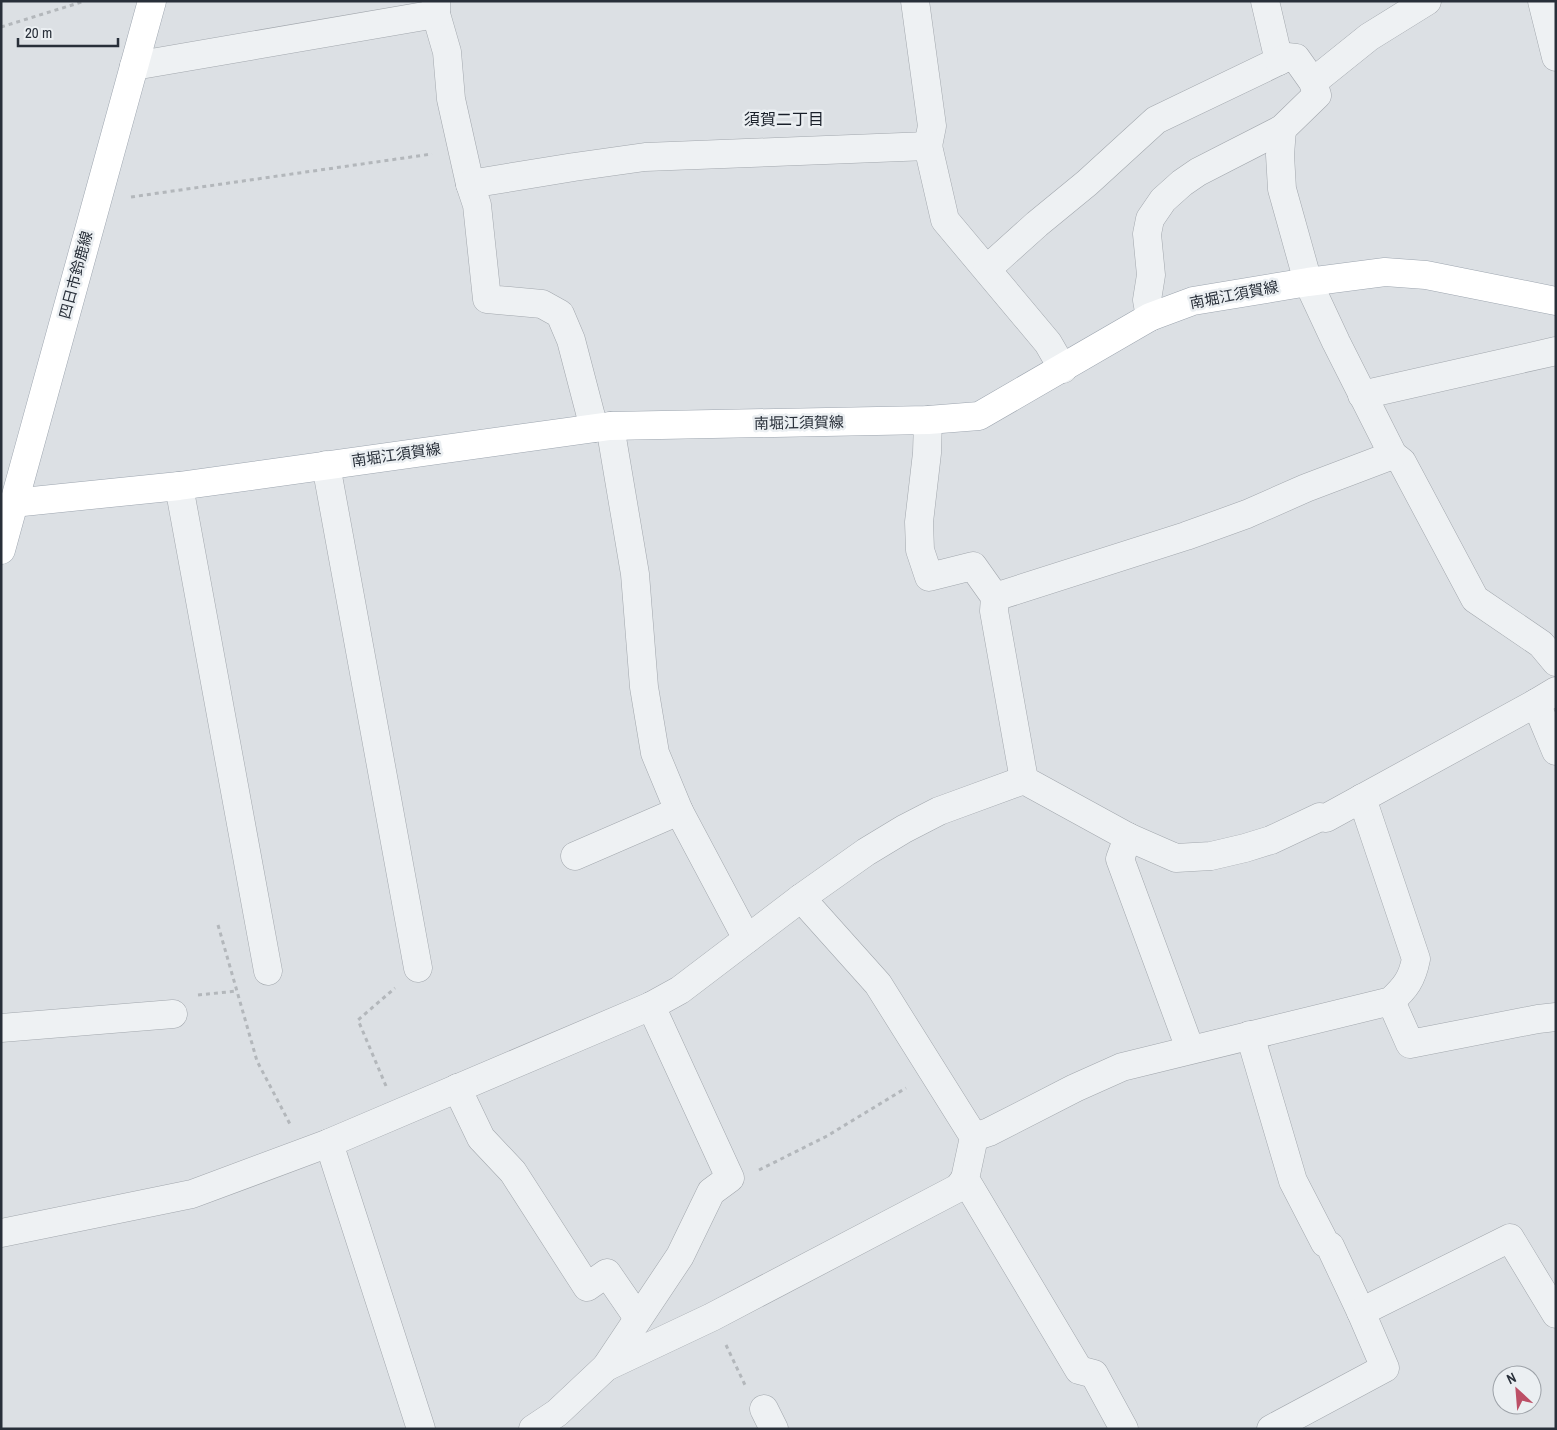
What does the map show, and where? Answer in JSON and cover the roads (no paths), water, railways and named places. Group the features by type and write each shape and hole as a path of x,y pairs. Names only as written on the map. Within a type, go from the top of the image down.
{"main road":[{"name":"四日市鈴鹿線","path":"1,550 7,504 96,202 152,1"},
{"name":"南堀江須賀線","path":"7,504 179,486 602,427 928,420 979,416 1150,317 1193,302 1308,282 1385,272 1426,275 1556,301"}],"street":[{"path":"915,1 932,126 928,146 945,220 1048,343 1063,369"},
{"path":"1265,1 1279,61"},
{"path":"1313,82 1369,37 1427,1"},
{"path":"1542,1 1556,58"},
{"path":"134,66 436,8 447,52 451,99 470,184 477,205 487,299 542,304 560,314 571,340 602,427 635,574 644,688 654,753 680,811 747,939"},
{"path":"987,269 1037,224 1087,183 1156,120 1287,57 1296,58 1313,82 1317,95 1282,129 1190,177 1163,200 1150,219 1147,234 1151,275 1147,300 1150,317"},
{"path":"1282,129 1280,156 1282,189 1308,282 1362,395 1393,455 1402,462 1475,599 1541,644 1556,662"},
{"path":"470,184 574,166 645,157 928,146"},
{"path":"1362,395 1556,351"},
{"path":"928,420 927,453 920,522 920,550 929,577 973,566 995,604 1024,780"},
{"path":"995,604 1247,514 1306,488 1393,455"},
{"path":"326,464 418,968"},
{"path":"179,486 268,971"},
{"path":"1,1233 192,1194 329,1143 651,1006 680,990 801,898 866,852 939,811 1024,780 1128,837 1176,858 1211,856 1271,840 1320,817 1326,818 1546,697 1556,750"},
{"path":"974,1137 989,1132 1075,1088 1122,1067 1391,1001 1405,988 1413,974 1416,959 1362,798"},
{"path":"575,856 680,811"},
{"path":"1128,837 1120,859 1190,1049"},
{"path":"606,1367 712,1317 864,1238 958,1188 965,1179 974,1137 878,984 801,898"},
{"path":"1391,1001 1410,1044 1556,1016"},
{"path":"533,1429 557,1413 606,1367 680,1256 711,1192 730,1178 651,1006"},
{"path":"1,1028 173,1014"},
{"path":"1250,1035 1293,1182 1325,1243 1330,1246 1385,1368 1271,1429"},
{"path":"457,1088 481,1138 513,1172 586,1286 607,1273 638,1318"},
{"path":"329,1143 421,1429"},
{"path":"965,1179 1079,1370 1094,1374 1124,1429"},
{"path":"1361,1312 1510,1238 1556,1314"}],"district":[{"name":"須賀二丁目","path":"784,119"}]}
